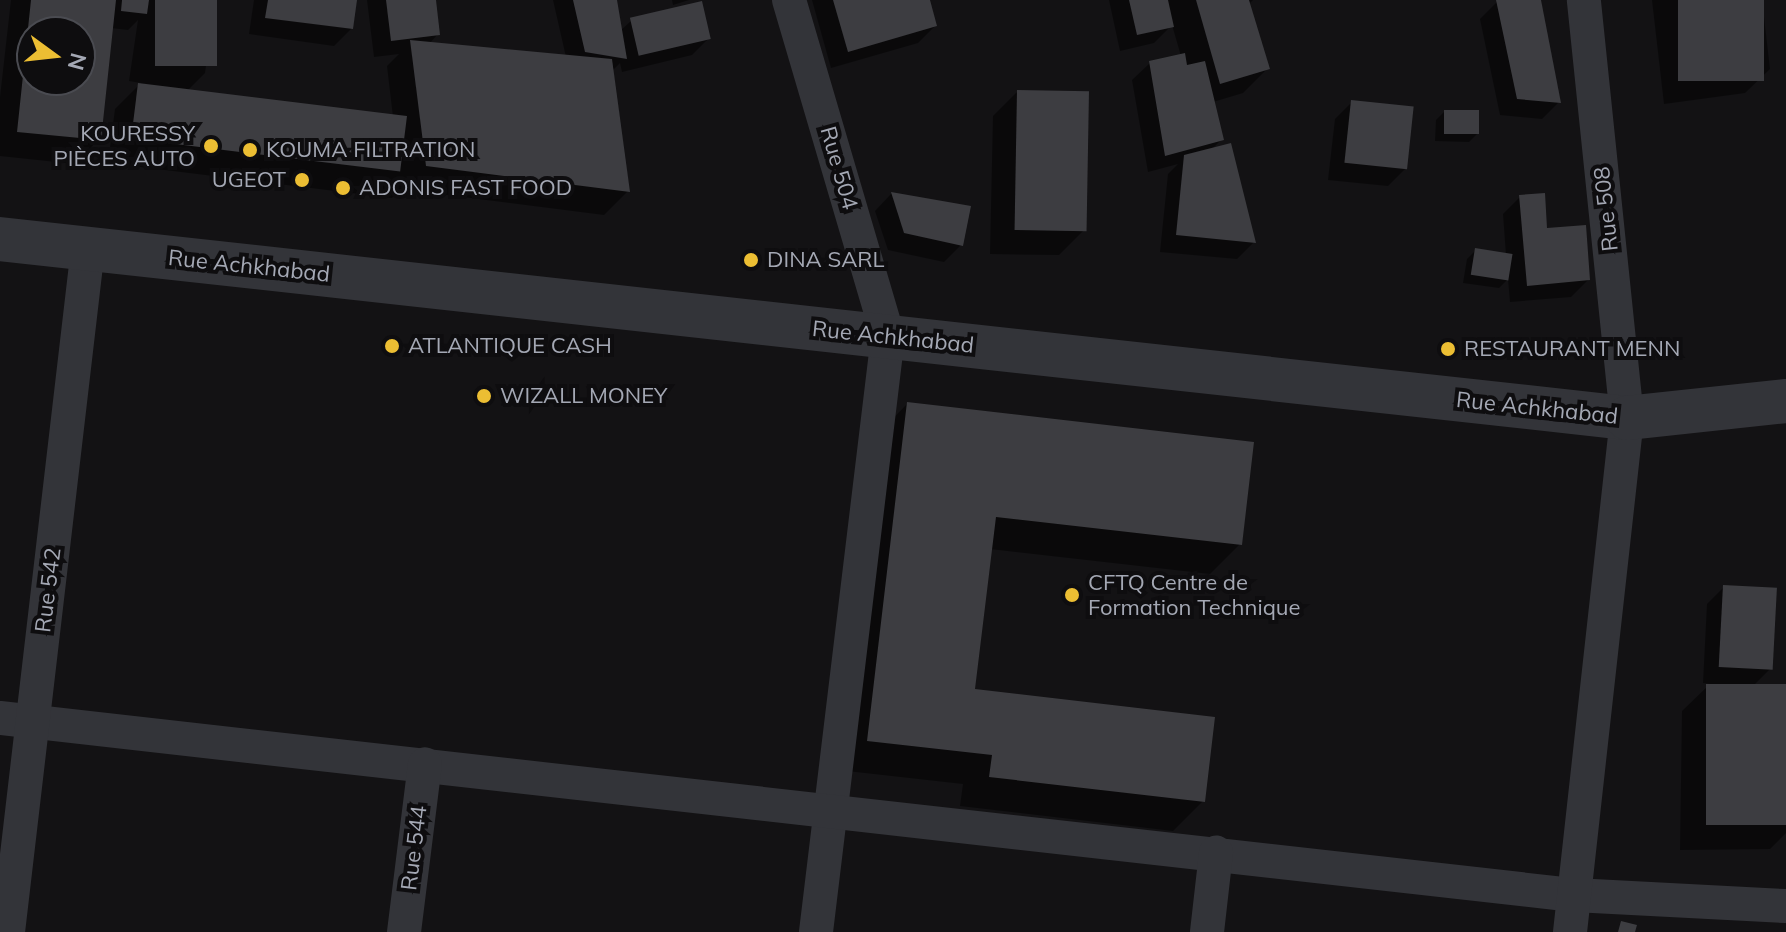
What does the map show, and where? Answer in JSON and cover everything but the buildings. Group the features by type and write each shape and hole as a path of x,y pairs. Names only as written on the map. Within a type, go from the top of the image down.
{"street":[{"name":"Rue 504","path":"789,0 888,336"},
{"name":"Rue 508","path":"1570,932 1627,418 1584,0"},
{"name":"Rue Achkhabad","path":"0,239 1627,418 1786,401"},
{"name":"Rue 542","path":"8,932 16,720 88,248"},
{"path":"816,932 888,336"},
{"path":"16,720 831,809 1574,895 1786,906"},
{"name":"Rue 544","path":"404,932 425,764"},
{"path":"1207,932 1216,853"}],"place":[{"name":"KOURESSY PIÈCES AUTO","path":"211,146"},
{"name":"KOUMA FILTRATION","path":"250,150"},
{"name":"UGEOT","path":"302,180"},
{"name":"ADONIS FAST FOOD","path":"343,188"},
{"name":"DINA SARL","path":"751,260"},
{"name":"ATLANTIQUE CASH","path":"392,346"},
{"name":"RESTAURANT MENN","path":"1448,349"},
{"name":"WIZALL MONEY","path":"484,396"},
{"name":"CFTQ Centre de Formation Technique","path":"1072,595"}]}
